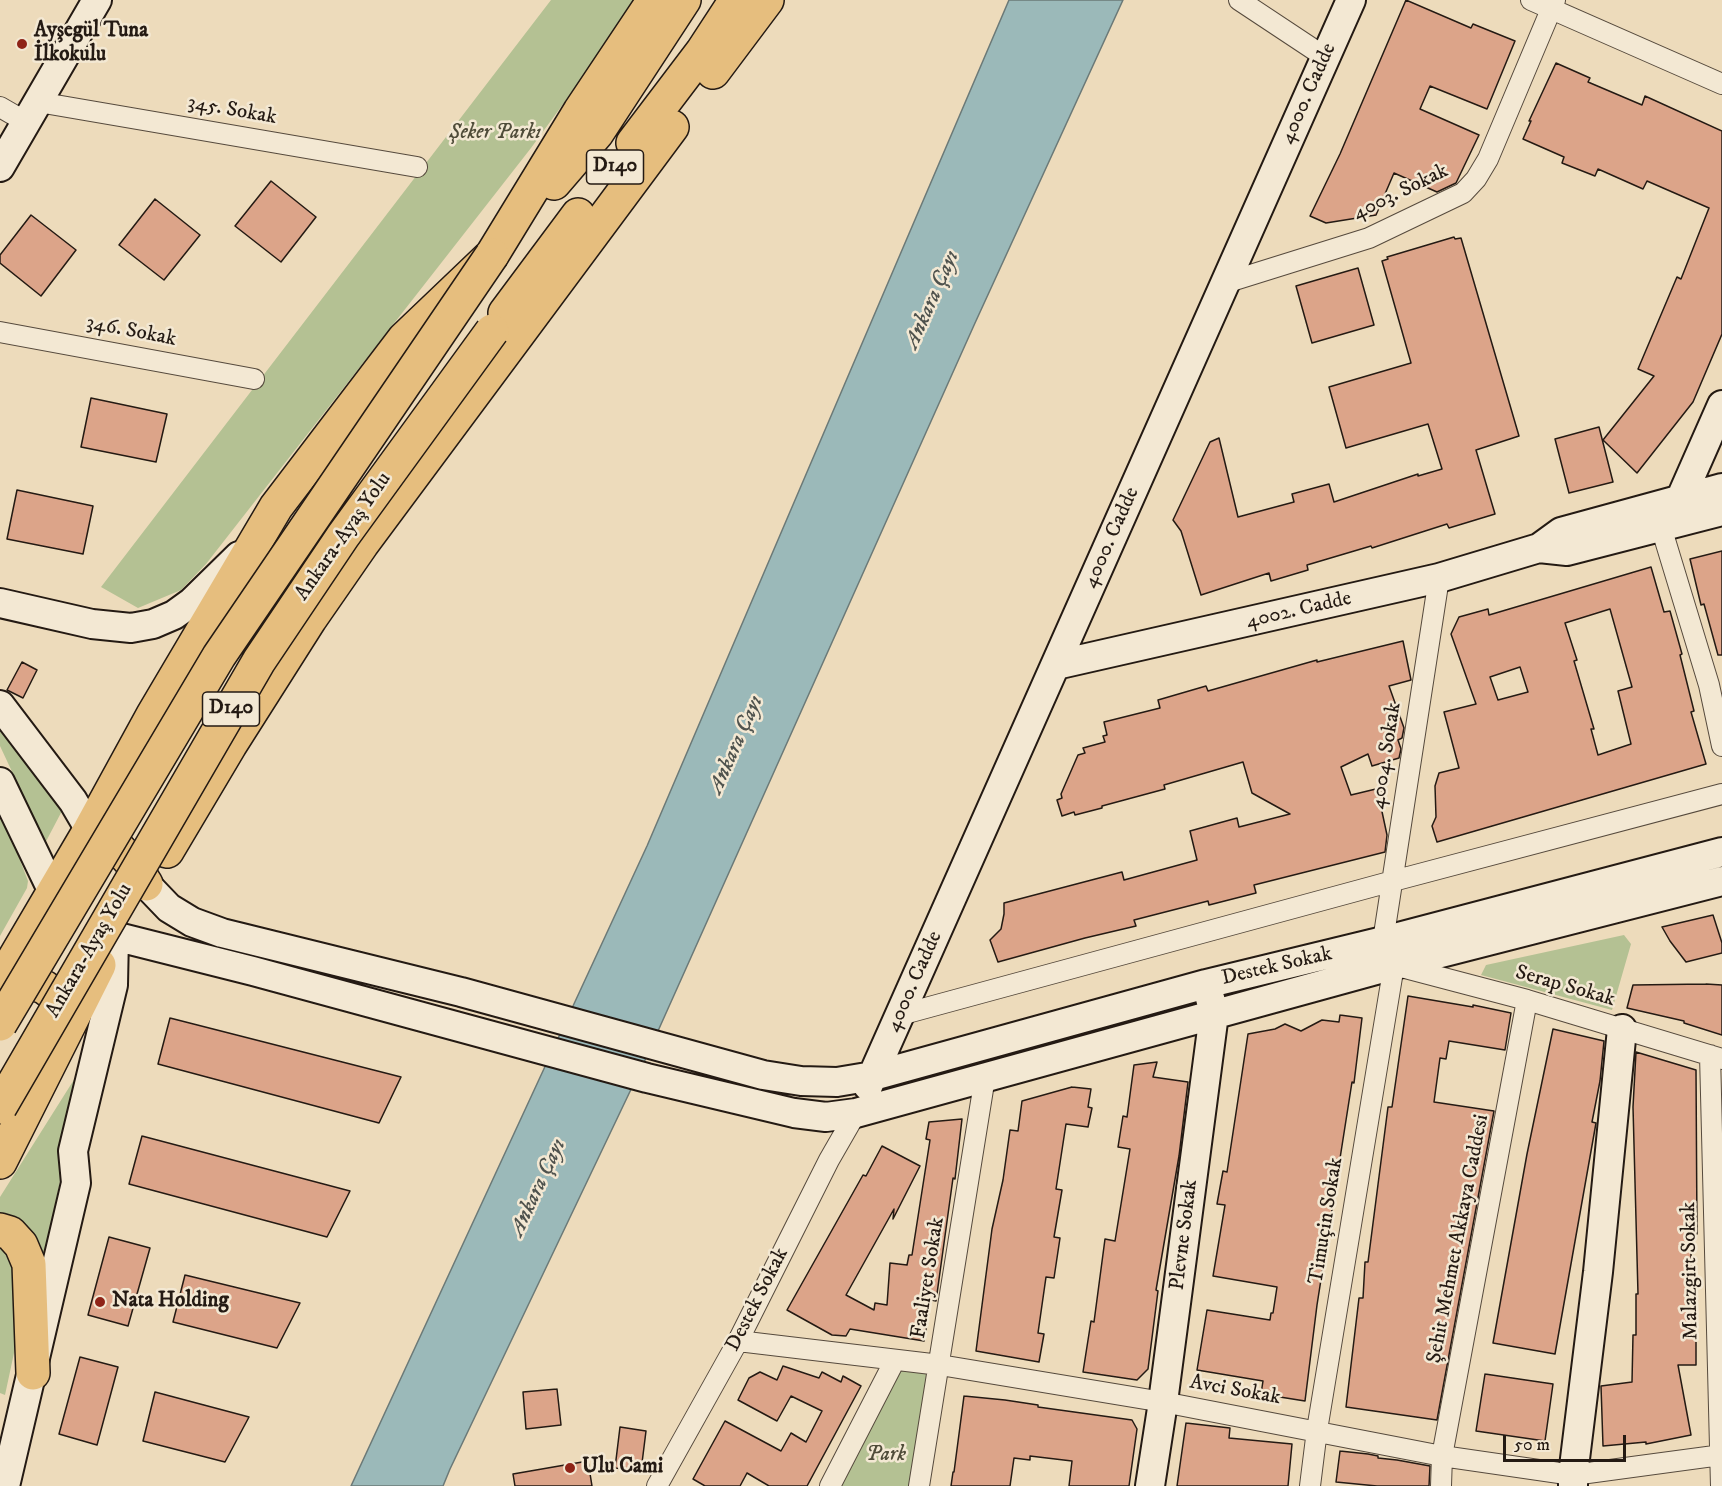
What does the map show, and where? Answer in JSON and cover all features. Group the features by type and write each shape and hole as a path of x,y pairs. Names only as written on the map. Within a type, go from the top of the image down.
{"highway":[{"path":"0,983 90,830 128,758 282,498 404,339 492,255 579,111 654,0"},
{"name":"Ankara-Ayaş Yolu","path":"0,1024 219,656 492,255 597,134 684,0"},
{"name":"Ankara-Ayaş Yolu","path":"0,1107 259,662 342,536 542,263 702,52 736,0"},
{"path":"0,1162 114,936 310,619 362,544 767,0"},
{"path":"542,263 672,127"},
{"path":"128,758 137,785 160,801 182,802 201,794"},
{"path":"90,830 119,849 134,865 146,884"},
{"path":"53,892 64,912 76,923 92,931 114,936"},
{"path":"0,994 15,984 34,984 52,993 64,1009 65,1020 59,1044"},
{"path":"0,1230 10,1233 21,1245 29,1264 33,1373"}],"street":[{"path":"0,167 97,0"},
{"path":"1239,0 1325,57"},
{"name":"4000. Cadde","path":"873,1076 1351,0"},
{"path":"1531,0 1553,4 1722,84"},
{"name":"4003. Sokak","path":"1226,283 1369,238 1463,193 1476,179 1488,159 1553,4"},
{"name":"345. Sokak","path":"0,108 417,167"},
{"name":"346. Sokak","path":"0,332 254,380"},
{"path":"1722,405 1675,516 1722,746"},
{"name":"4002. Cadde","path":"1675,516 1722,488"},
{"name":"4002. Cadde","path":"1056,665 1439,578 1539,549 1567,551 1675,516 1722,511"},
{"path":"0,603 92,624 131,628 153,624 174,615 192,602 257,538"},
{"name":"4004. Sokak","path":"1389,953 1393,881 1439,578"},
{"path":"0,705 74,801 90,830"},
{"path":"0,782 53,892"},
{"path":"900,1015 1722,794"},
{"name":"Destek Sokak","path":"856,1113 1214,1014 1389,953 1722,852"},
{"name":"Destek Sokak","path":"657,1486 738,1341 873,1076 1206,984 1389,953 1722,881"},
{"path":"146,884 169,908 192,922 222,933 558,1017 763,1075 801,1081 837,1082 873,1076"},
{"path":"114,936 253,970 647,1078 794,1113 826,1117 856,1113"},
{"path":"5,1486 76,1183 93,1155 130,983 124,949 114,936"},
{"name":"Serap Sokak","path":"1389,953 1527,1000 1716,1057"},
{"name":"Timuçin Sokak","path":"1310,1486 1389,953"},
{"name":"Plevne Sokak","path":"1150,1486 1214,1014 1206,984"},
{"name":"Şehit Mehmet Akkaya Caddesi","path":"1441,1486 1443,1456 1527,1000"},
{"path":"1573,1481 1598,1272 1622,1029"},
{"name":"Malazgirt Sokak","path":"1716,1057 1721,1486"},
{"name":"Faaliyet Sokak","path":"919,1486 986,1077"},
{"name":"Avci Sokak","path":"738,1341 940,1365 1163,1402 1573,1481 1721,1455"},
{"path":"830,1486 895,1360"}],"green space":[{"name":"Şeker Parkı","path":"551,0 639,0 531,148 206,564 181,590 138,608 101,587"},
{"path":"0,726 63,809 42,849 23,795 0,746"},
{"path":"0,808 28,881 27,888 0,936"},
{"path":"1624,935 1631,944 1612,1010 1481,975 1486,965"},
{"path":"87,1059 41,1268 0,1218 0,1197"},
{"path":"0,1238 14,1250 20,1299 14,1353 5,1395 0,1393"},
{"name":"Park","path":"904,1361 939,1367 910,1486 835,1486"}],"water":[{"name":"Ankara Çayı","path":"1009,0 1123,0 975,323 645,1060 443,1486 351,1486 647,846"}],"building":[{"path":"1406,0 1471,28 1473,24 1515,41 1487,109 1430,86 1420,109 1479,135 1456,183 1437,192 1394,173 1376,215 1326,223 1310,216 1340,154"},
{"path":"1556,63 1590,78 1588,82 1642,105 1645,96 1722,131 1722,334 1693,402 1637,473 1603,440 1654,376 1638,369 1677,277 1681,279 1709,208 1647,181 1643,189 1598,169 1595,176 1562,163 1564,157 1523,139"},
{"path":"271,181 316,217 281,262 235,226"},
{"path":"155,199 200,235 164,280 119,245"},
{"path":"31,215 76,250 41,296 0,263 0,255"},
{"path":"1454,237 1455,239 1461,238 1519,436 1476,450 1495,514 1449,528 1447,524 1372,548 1371,546 1307,565 1308,570 1271,581 1269,573 1201,595 1181,531 1173,520 1210,442 1219,438 1238,517 1294,502 1292,494 1329,484 1334,502 1418,474 1418,476 1442,469 1428,424 1346,448 1329,387 1411,363 1382,261 1388,259 1387,257"},
{"path":"1358,268 1374,325 1312,343 1296,286"},
{"path":"91,398 167,414 156,462 81,447"},
{"path":"1599,427 1613,482 1569,493 1555,439"},
{"path":"17,490 93,506 83,554 7,539"},
{"path":"1722,551 1722,655 1718,655 1704,604 1701,605 1690,559"},
{"path":"1651,567 1664,612 1670,611 1694,711 1691,712 1706,764 1437,842 1432,826 1436,817 1435,786 1439,773 1459,768 1444,712 1476,704 1451,634 1459,617 1488,609 1489,615","holes":["1610,609 1632,687 1618,691 1631,744 1598,755 1591,729 1594,729 1574,661 1577,660 1565,623","1520,667 1528,692 1498,700 1490,677"]},
{"path":"1403,641 1411,680 1389,686 1404,728 1402,738 1398,740 1401,749 1399,758 1372,766 1368,754 1341,767 1351,795 1380,788 1385,806 1381,807 1387,835 1385,852 1254,885 1256,893 1209,905 1208,901 1134,920 1136,926 998,962 990,940 1001,929 1004,903 1122,872 1124,880 1197,860 1190,831 1237,818 1239,827 1290,814 1252,793 1243,762 1164,785 1165,789 1102,806 1102,808 1062,816 1057,800 1062,798 1061,794 1078,755 1085,753 1083,748 1105,742 1103,736 1107,735 1104,722 1160,708 1158,700 1206,686 1208,691 1317,660 1317,662"},
{"path":"22,662 37,670 23,698 7,690"},
{"path":"1713,915 1722,943 1722,953 1686,962 1662,927"},
{"path":"1633,985 1722,985 1722,1035 1684,1023 1684,1021 1627,1008"},
{"path":"1408,996 1511,1013 1505,1050 1449,1041 1446,1059 1440,1058 1434,1102 1494,1111 1437,1420 1346,1407 1359,1298 1363,1298 1365,1262 1368,1262 1388,1107 1392,1107"},
{"path":"1340,1015 1362,1018 1354,1083 1352,1082 1317,1305 1305,1401 1261,1394 1263,1381 1197,1370 1207,1310 1270,1320 1277,1287 1213,1276 1225,1205 1217,1204 1223,1171 1227,1172 1248,1034 1275,1029 1285,1024 1301,1031 1322,1020 1339,1022"},
{"path":"170,1018 401,1077 379,1123 158,1064"},
{"path":"1553,1029 1604,1041 1600,1081 1592,1122 1596,1123 1555,1354 1493,1343 1527,1154"},
{"path":"1636,1052 1696,1070 1697,1234 1691,1234 1691,1295 1696,1295 1696,1365 1678,1365 1691,1435 1646,1444 1646,1442 1603,1446 1601,1386 1632,1382 1633,1335 1636,1335 1636,1294 1638,1294 1633,1107"},
{"path":"1157,1062 1153,1077 1188,1082 1179,1156 1156,1290 1158,1291 1148,1369 1137,1380 1083,1372 1091,1321 1094,1322 1105,1239 1115,1241 1130,1149 1118,1147 1123,1116 1127,1117 1134,1065"},
{"path":"1072,1087 1091,1089 1088,1107 1092,1108 1088,1127 1066,1124 1056,1189 1062,1190 1054,1237 1060,1238 1054,1278 1046,1277 1038,1333 1044,1334 1039,1362 976,1351 992,1229 1003,1180 1010,1130 1018,1131 1022,1101"},
{"path":"962,1119 936,1301 931,1300 924,1341 850,1329 846,1336 832,1335 787,1310 863,1175 866,1176 882,1146 920,1166 893,1219 894,1209 846,1295 874,1310 875,1303 887,1305 890,1263 907,1265 909,1255 912,1255 930,1140 926,1139 929,1122"},
{"path":"142,1136 350,1191 327,1237 129,1184"},
{"path":"109,1237 150,1248 128,1326 88,1315"},
{"path":"185,1275 300,1303 277,1348 173,1322"},
{"path":"80,1357 118,1367 97,1445 59,1434"},
{"path":"783,1366 819,1378 822,1372 841,1382 843,1376 861,1386 807,1486 769,1486 747,1473 740,1486 705,1486 693,1479 725,1421 781,1451 791,1433 806,1442 822,1411 791,1396 777,1421 738,1400 749,1378 760,1372 777,1380"},
{"path":"1485,1374 1553,1384 1545,1441 1476,1431"},
{"path":"557,1389 561,1425 526,1429 523,1392"},
{"path":"155,1392 249,1417 225,1462 143,1441"},
{"path":"964,1396 1005,1400 1132,1420 1137,1429 1129,1486 1069,1486 1072,1461 1030,1456 1030,1460 1014,1458 1010,1486 951,1486"},
{"path":"1186,1423 1230,1428 1229,1438 1292,1444 1288,1486 1177,1486"},
{"path":"620,1427 646,1431 641,1471 615,1468"},
{"path":"1340,1451 1430,1466 1429,1486 1377,1486 1336,1482"},
{"name":"Ulu Cami","path":"588,1461 592,1486 515,1486 513,1474"}],"place":[{"name":"Ayşegül Tuna İlkokulu","path":"22,44"},
{"name":"Nata Holding","path":"100,1302"},
{"name":"Ulu Cami","path":"570,1468"}]}
